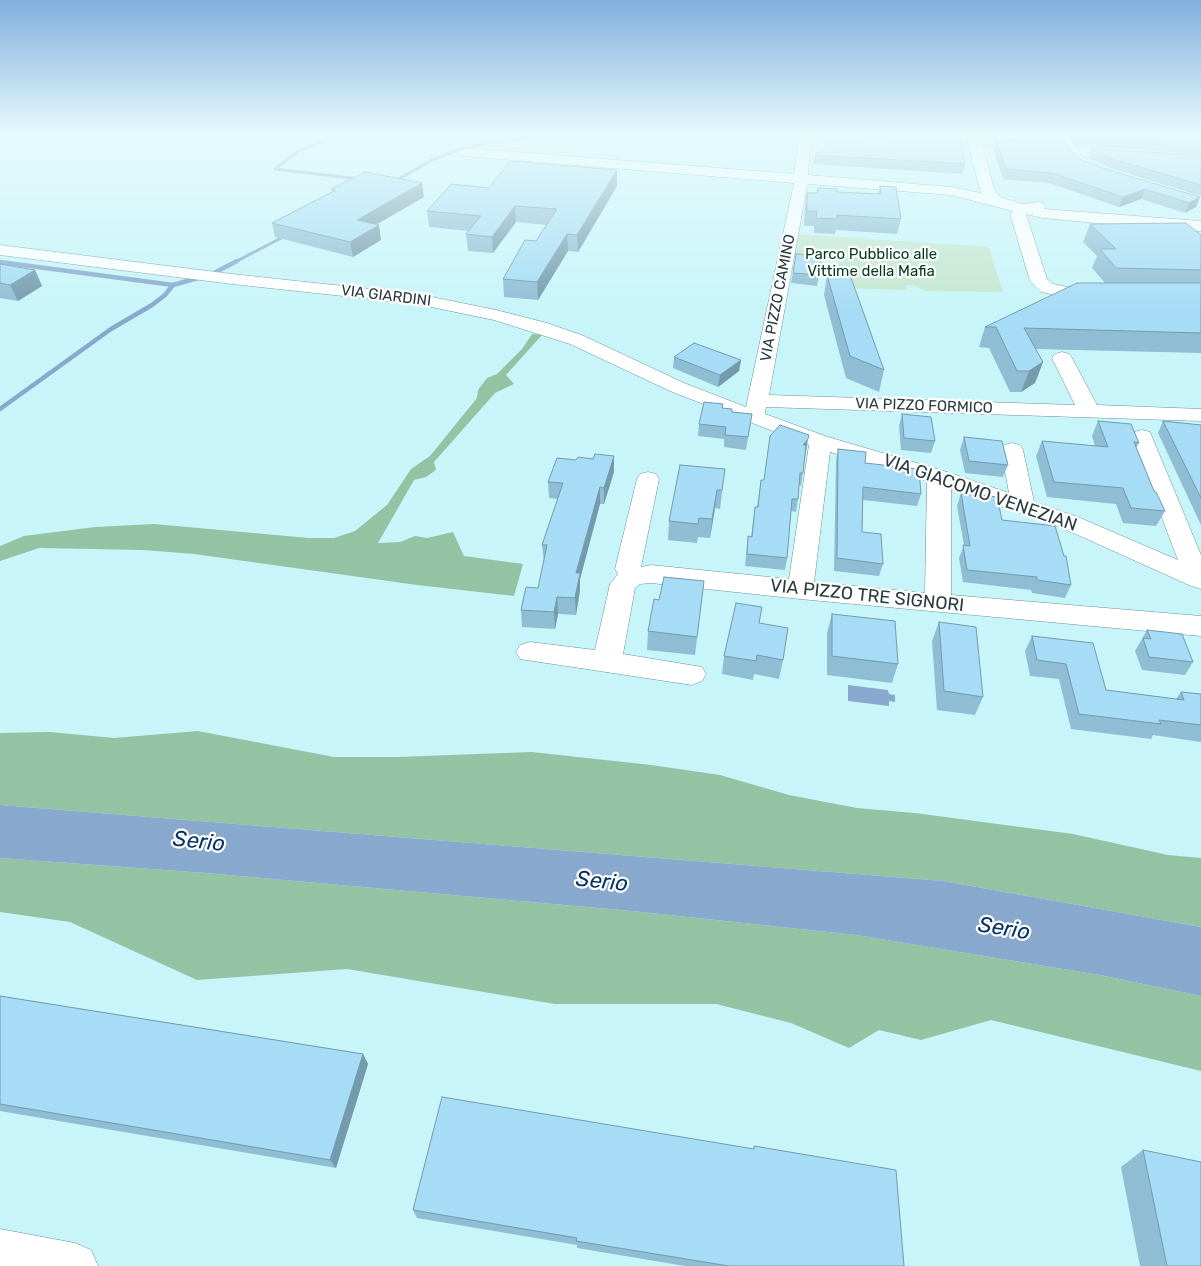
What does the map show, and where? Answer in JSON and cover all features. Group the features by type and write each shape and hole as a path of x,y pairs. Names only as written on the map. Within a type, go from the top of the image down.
{"street":[{"name":"VIA PIZZO CAMINO","path":"756,409 798,193"},
{"path":"967,193 992,196 1023,208 1159,224 1201,226"},
{"path":"1023,208 1201,220"},
{"path":"1023,208 1039,281 1047,288 1072,293 1113,294"},
{"name":"VIA GIARDINI","path":"0,250 232,279 397,296 496,315 540,327 576,340 677,388 756,409"},
{"path":"1062,358 1089,411"},
{"name":"VIA PIZZO FORMICO","path":"756,409 1089,411 1201,415"},
{"name":"VIA GIACOMO VENEZIAN","path":"756,409 820,442 939,477 1068,522 1200,580"},
{"path":"1142,436 1200,580"},
{"path":"800,590 820,442"},
{"path":"1012,450 1023,506"},
{"path":"938,603 939,477"},
{"path":"607,662 623,584 633,576 628,569 648,479"},
{"name":"VIA PIZZO TRE SIGNORI","path":"633,576 650,574 800,590 1201,626"},
{"path":"530,652 692,674"},
{"path":"0,1252 75,1266"}],"green space":[{"name":"Parco Pubblico alle Vittime della Mafia","path":"797,234 989,247 1003,292 926,291 915,286 906,285 907,290 837,288 839,261 793,257"},
{"path":"532,334 542,335 506,375 514,384 495,393 434,462 436,470 426,477 414,480 378,543 400,542 415,536 427,538 453,532 464,556 523,564 514,596 417,585 194,554 143,550 39,548 0,561 0,546 24,536 95,527 154,524 309,538 334,538 355,531 387,505 411,469 430,456 477,398 478,390 487,378 497,374 522,349"},
{"path":"198,731 334,757 397,757 532,752 651,765 720,775 789,795 857,808 915,813 1073,834 1168,855 1201,858 1201,927 943,881 0,805 0,733 50,732 114,738"},
{"path":"0,858 206,873 632,911 856,935 1100,975 1201,996 1201,1071 991,1020 921,1040 879,1030 849,1048 791,1023 716,1004 555,1004 347,969 197,980 70,922 0,912"}],"water":[{"path":"848,685 888,690 889,694 895,695 895,702 889,701 889,706 848,701"},
{"name":"Serio","path":"0,805 943,881 1201,927 1201,996 1100,975 856,935 632,911 206,873 0,858"}],"building":[{"path":"330,193 404,193 357,220 379,225 350,242 272,223"},
{"path":"443,193 603,193 577,235 567,234 537,282 503,279 525,240 536,241 557,209 515,206 492,237 466,234 481,216 427,211"},
{"path":"807,193 897,193 901,219 837,215 837,219 816,218 817,211 807,211"},
{"path":"1111,193 1134,193 1123,197"},
{"path":"1158,193 1187,193 1200,197 1189,203"},
{"path":"1186,223 1201,235 1201,270 1116,268 1100,249 1116,249 1090,224"},
{"path":"796,254 821,256 819,275 793,273"},
{"path":"0,264 35,270 10,285 0,283"},
{"path":"827,275 850,275 884,370 850,356"},
{"path":"1077,283 1201,283 1201,333 1024,328 1043,362 1029,371 1017,371 996,327 985,327"},
{"path":"694,343 741,360 720,375 674,357"},
{"path":"704,402 723,404 722,408 732,409 732,412 752,414 748,437 725,435 726,427 699,424"},
{"path":"902,414 931,417 935,441 904,438"},
{"path":"1098,421 1131,424 1139,443 1134,442 1154,491 1165,511 1131,508 1123,488 1054,482 1042,441 1108,447"},
{"path":"1163,421 1201,425 1201,498"},
{"path":"780,425 809,435 803,445 806,445 803,473 800,473 798,499 792,499 787,558 747,554 748,536 752,537 755,507 758,507 761,480 764,480 770,436"},
{"path":"964,437 1002,441 1008,465 969,461"},
{"path":"838,449 866,452 865,463 919,469 921,494 863,487 862,532 881,534 883,564 837,558"},
{"path":"595,454 614,456 604,488 600,487 576,573 580,573 575,598 557,597 554,612 521,610 526,587 538,588 547,545 542,545 563,483 548,482 557,458 576,460 578,457 593,459"},
{"path":"680,465 725,469 722,490 717,490 712,519 699,518 698,524 669,521"},
{"path":"961,493 997,497 1002,520 1055,526 1064,556 1066,556 1071,585 1037,580 1037,577 967,570 963,545 970,546"},
{"path":"664,577 704,581 697,637 648,631 654,599 659,600"},
{"path":"736,603 762,607 759,623 788,628 783,660 757,655 756,661 724,656"},
{"path":"832,614 895,621 898,664 832,656"},
{"path":"939,622 976,627 983,697 944,691"},
{"path":"1147,630 1182,634 1193,662 1149,657 1143,638 1151,639"},
{"path":"1032,636 1093,643 1106,690 1184,700 1181,692 1201,694 1201,725 1159,720 1161,724 1079,714 1066,664 1037,660"},
{"path":"0,996 363,1054 330,1160 0,1104"},
{"path":"442,1097 754,1149 754,1146 896,1170 904,1266 729,1266 576,1241 577,1238 413,1210"},
{"path":"1143,1150 1201,1162 1201,1266 1167,1266"}],"waterway":[{"path":"235,262 287,235"},
{"path":"173,285 212,274 237,261"},
{"path":"0,262 173,285"},
{"path":"0,409 111,329 152,305 165,295 173,285"}]}
